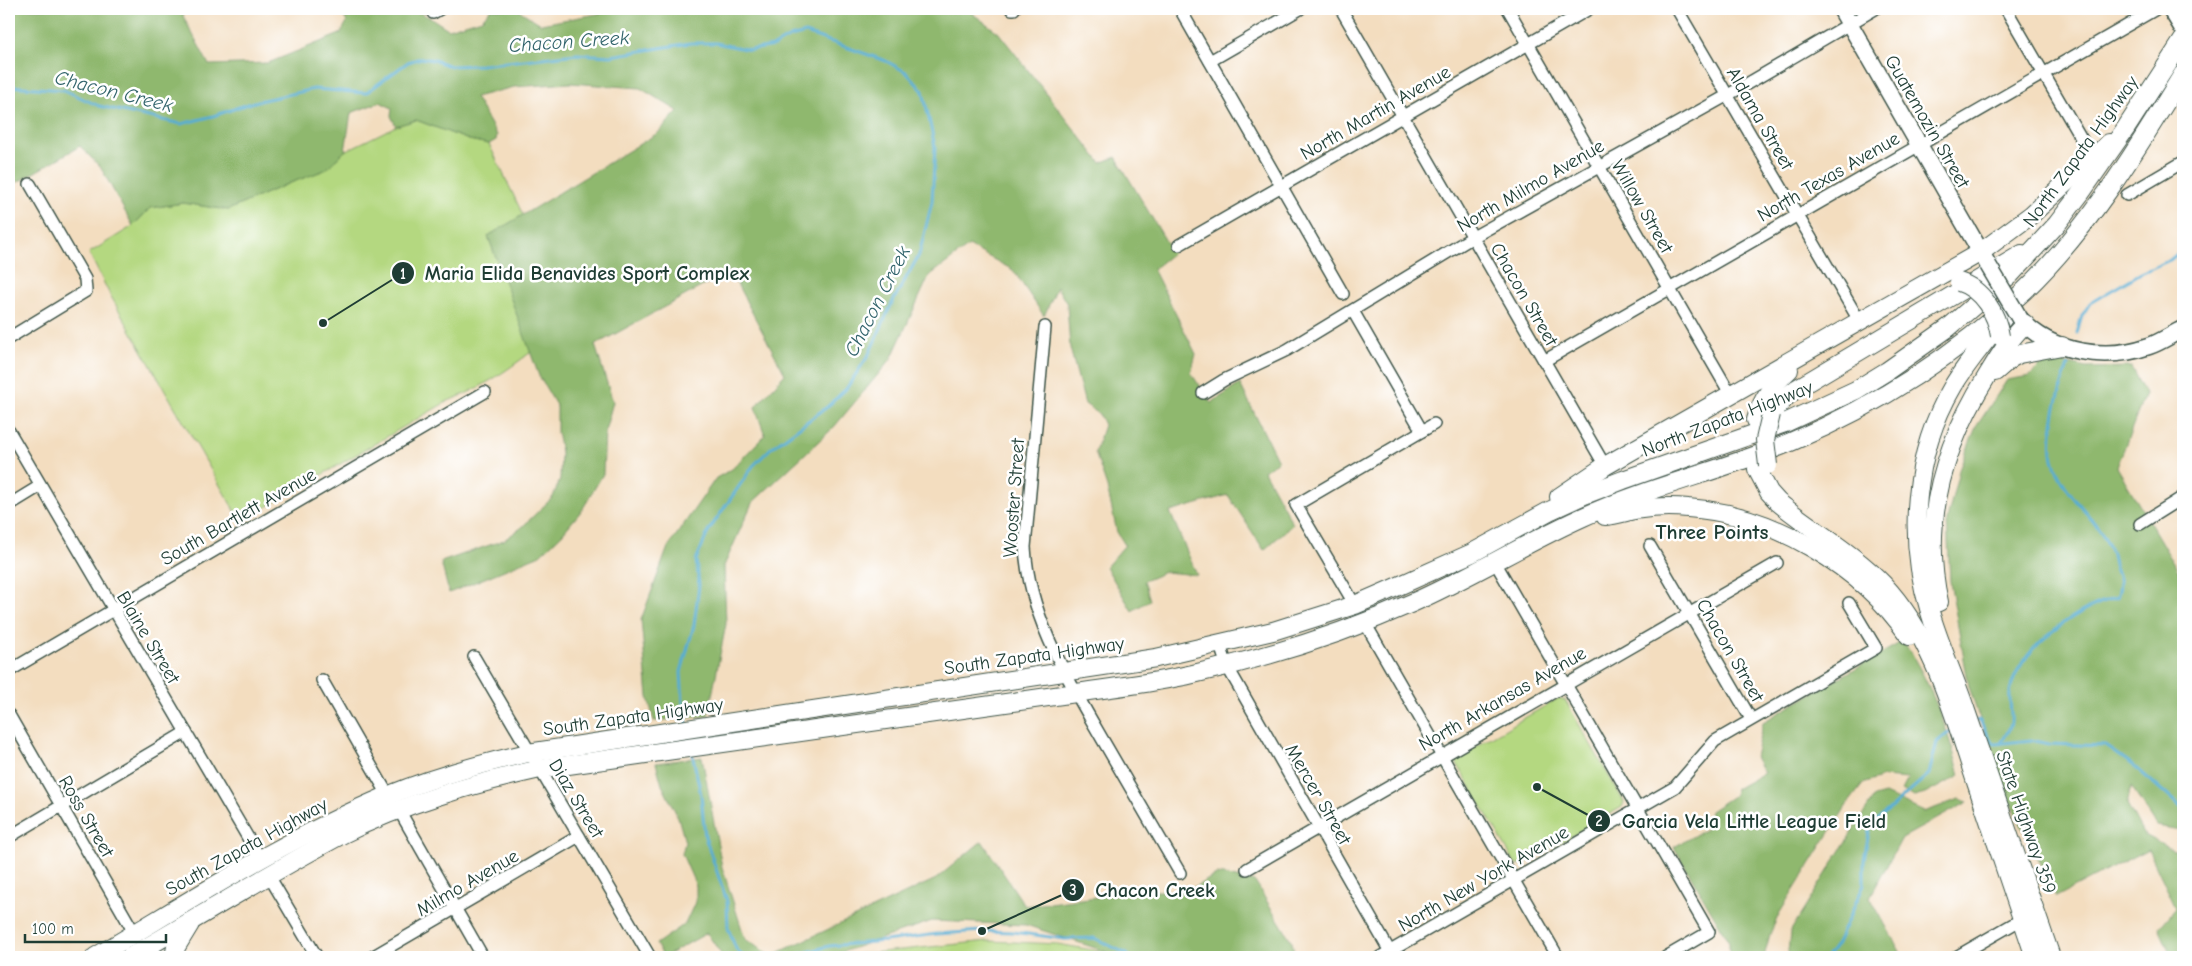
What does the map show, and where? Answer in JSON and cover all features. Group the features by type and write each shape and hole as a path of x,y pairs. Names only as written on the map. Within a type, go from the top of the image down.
{"main road":[{"name":"Guatemozin Street","path":"1841,9 1985,259"},
{"path":"2171,9 2183,28"},
{"name":"North Zapata Highway","path":"1220,645 1282,629 1355,605 1432,572 1584,495 1785,424 1856,390 1887,371 1948,328 2011,274 2041,243 2080,194 2126,128 2183,40"},
{"path":"1956,702 1922,582 1916,538 1920,474 1934,428 1952,387 1971,358 2024,290 2060,252 2100,202 2183,74"},
{"path":"1508,533 1605,466 1917,290 1985,259 2092,157 2126,128"},
{"path":"1764,417 1796,389 2041,243"},
{"path":"1985,259 2023,322 2039,335 2062,346 2086,352 2120,353 2150,346 2183,329"},
{"path":"1917,290 1944,283 1960,282 1970,285 1976,290 1988,306 1996,320 2000,343 1984,380"},
{"path":"1227,666 1286,650 1366,622 1424,598 1585,516 1632,497 1792,442 1869,405 1950,352 2024,290"},
{"path":"1956,702 1934,584 1933,529 1942,471 1961,421 1984,380 2023,322"},
{"path":"1984,380 2019,354 2062,346"},
{"path":"1807,352 1772,386 1760,405 1764,417 1765,440 1762,467 1783,491 1849,540 1895,586 1910,606 1934,651 1956,702"},
{"path":"1585,516 1614,515 1659,507 1689,508 1745,519 1773,529 1811,548 1842,568 1883,604 1904,629 1956,702"},
{"name":"South Zapata Highway","path":"144,954 265,868 313,830 388,795 455,772 528,753 1156,658 1220,645"},
{"name":"South Zapata Highway","path":"95,957 135,934 265,868 399,810 462,789 540,769 1076,693 1162,680 1227,666"},
{"name":"State Highway 359","path":"1956,702 1990,800 2051,957"},
{"name":"State Highway 359","path":"1990,800 2022,919 2035,957"},
{"path":"174,957 176,947 192,921"},
{"path":"135,934 144,954"}],"street":[{"path":"1180,9 1343,294"},
{"path":"1210,61 1300,9"},
{"name":"Chacon Street","path":"1341,9 1605,466"},
{"name":"Willow Street","path":"1508,9 1731,395"},
{"name":"North Martin Avenue","path":"1179,245 1589,9"},
{"name":"Aldama Street","path":"1677,9 1860,322"},
{"name":"North Milmo Avenue","path":"1203,393 1224,380 1287,350 1473,237 1728,95 1875,9"},
{"path":"2006,9 2092,157"},
{"name":"North Texas Avenue","path":"1544,361 1671,290 2156,9"},
{"path":"2127,195 2183,162"},
{"path":"9,338 86,291 85,279 30,184"},
{"path":"1353,311 1422,431"},
{"name":"Wooster Street","path":"1045,327 1026,526 1026,567 1030,586 1051,646 1064,672 1180,873"},
{"name":"South Bartlett Avenue","path":"9,671 485,392"},
{"path":"1355,605 1296,505 1434,424"},
{"name":"Blaine Street","path":"9,432 317,957"},
{"path":"9,505 40,486"},
{"path":"2140,524 2183,497"},
{"name":"Chacon Street","path":"1650,546 1751,719"},
{"path":"1495,562 1709,932 1666,957"},
{"name":"North Arkansas Avenue","path":"1247,869 1777,563"},
{"name":"North New York Avenue","path":"1387,955 1675,786 1715,741 1876,648 1849,603"},
{"path":"1366,622 1558,957"},
{"name":"Mercer Street","path":"1220,645 1227,666 1318,827 1387,955"},
{"name":"Diaz Street","path":"474,657 528,753 540,769 650,957"},
{"path":"322,680 388,795"},
{"name":"Ross Street","path":"9,715 135,934"},
{"path":"9,837 186,732"},
{"path":"399,810 483,957"},
{"name":"Milmo Avenue","path":"372,957 580,836"},
{"path":"1956,957 2022,919"}],"green space":[{"path":"9,9 185,9 183,16 209,65 268,63 340,34 347,22 339,9 411,9 431,18 448,29 482,19 491,9 517,9 541,24 608,12 612,9 966,9 998,32 1101,163 1116,157 1173,253 1153,269 1196,354 1191,373 1211,403 1240,384 1278,461 1264,471 1293,524 1264,550 1228,495 1170,512 1197,575 1165,572 1144,581 1150,600 1132,611 1106,567 1125,545 1117,532 1107,487 1095,452 1104,425 1099,414 1085,404 1070,348 1067,304 1057,287 1044,316 1013,270 969,246 929,276 891,359 834,427 752,503 724,566 726,624 708,716 654,721 648,697 641,620 668,547 716,478 732,469 765,435 755,407 785,374 730,271 595,345 613,402 605,431 603,474 582,510 562,534 540,555 449,593 441,562 504,540 521,528 553,497 560,479 561,452 557,432 557,407 539,376 488,236 658,133 678,111 640,88 570,83 514,87 475,97 497,135 496,140 489,144 469,140 416,120 396,126 391,116 392,108 380,102 351,113 345,151 325,170 228,210 183,203 150,208 133,226 101,168 80,146 9,187"},
{"path":"416,120 469,140 489,144 523,215 488,236 531,352 491,380 470,392 448,401 241,522 109,293 89,253 133,226 150,208 183,203 228,210 324,170 345,151 396,126"},
{"path":"2047,359 2086,368 2131,367 2145,394 2117,467 2183,579 2183,827 2180,830 2157,826 2131,787 2127,804 2143,834 2173,850 2183,849 2183,957 2172,957 2159,928 2176,908 2148,849 2056,897 2005,792 1969,687 1950,581 1947,520 1959,470 1976,427 2007,380 2030,376"},
{"path":"1903,641 1930,689 1950,740 1960,775 1925,794 1914,797 1902,790 1908,779 1883,777 1863,784 1847,805 1779,914 1770,934 1764,957 1729,957 1729,942 1674,847 1706,829 1710,811 1733,796 1736,789 1764,773 1755,757 1763,722"},
{"path":"1559,698 1565,700 1624,802 1622,807 1522,865 1516,865 1456,762 1457,757"},
{"path":"702,757 722,867 745,939 771,956 936,879 982,841 1025,906 1145,891 1187,891 1218,874 1255,882 1292,942 1295,957 1114,957 1110,953 1026,925 932,921 828,957 723,957 707,933 664,957 656,944 685,924 696,900 696,886 682,854 685,842 678,817 662,785 656,763"},
{"path":"1885,794 1924,812 1959,799 1968,802 1902,838 1870,897 1903,957 1785,957 1788,954 1790,932 1874,797"},
{"path":"988,941 1057,944 1110,953 1116,957 833,957"}],"waterway":[{"name":"Chacon Creek","path":"9,86 64,90 99,106 181,124 213,116 254,102 314,89 366,93 408,62 421,58 434,60 450,66 481,65 577,54 611,56 690,43 716,43 750,50 774,46 790,37 806,33 886,61 906,72 923,91 935,147 932,202 919,255 893,301 868,356 846,389 827,407 771,448 753,466 709,530 696,560 699,585 694,625 681,672 683,704 687,724"},
{"path":"2077,333 2082,316 2090,303 2141,273 2170,260 2183,249"},
{"path":"2001,743 2011,722 2010,692 2016,675 2025,660 2037,645 2052,632 2084,611 2117,597 2120,588 2112,554 2104,538 2064,484 2053,459 2053,424 2058,398 2068,365"},
{"name":"Chacon Creek","path":"1976,721 1979,720 1995,744 2031,740 2049,744 2106,746 2133,765 2183,809"},
{"name":"Chacon Creek","path":"1827,957 1836,945 1864,885 1864,860 1870,826 1929,774 1937,742 1952,730"},
{"name":"Chacon Creek","path":"692,752 701,795 705,837 727,901 728,928 736,949 744,957"},
{"name":"Chacon Creek","path":"790,957 829,946 982,931 1013,932 1065,939 1094,938 1130,957"}],"place":[{"name":"Maria Elida Benavides Sport Complex","path":"323,323"},
{"name":"Garcia Vela Little League Field","path":"1537,787"},
{"name":"Chacon Creek","path":"982,931"}],"district":[{"name":"Three Points","path":"1712,532"}]}
